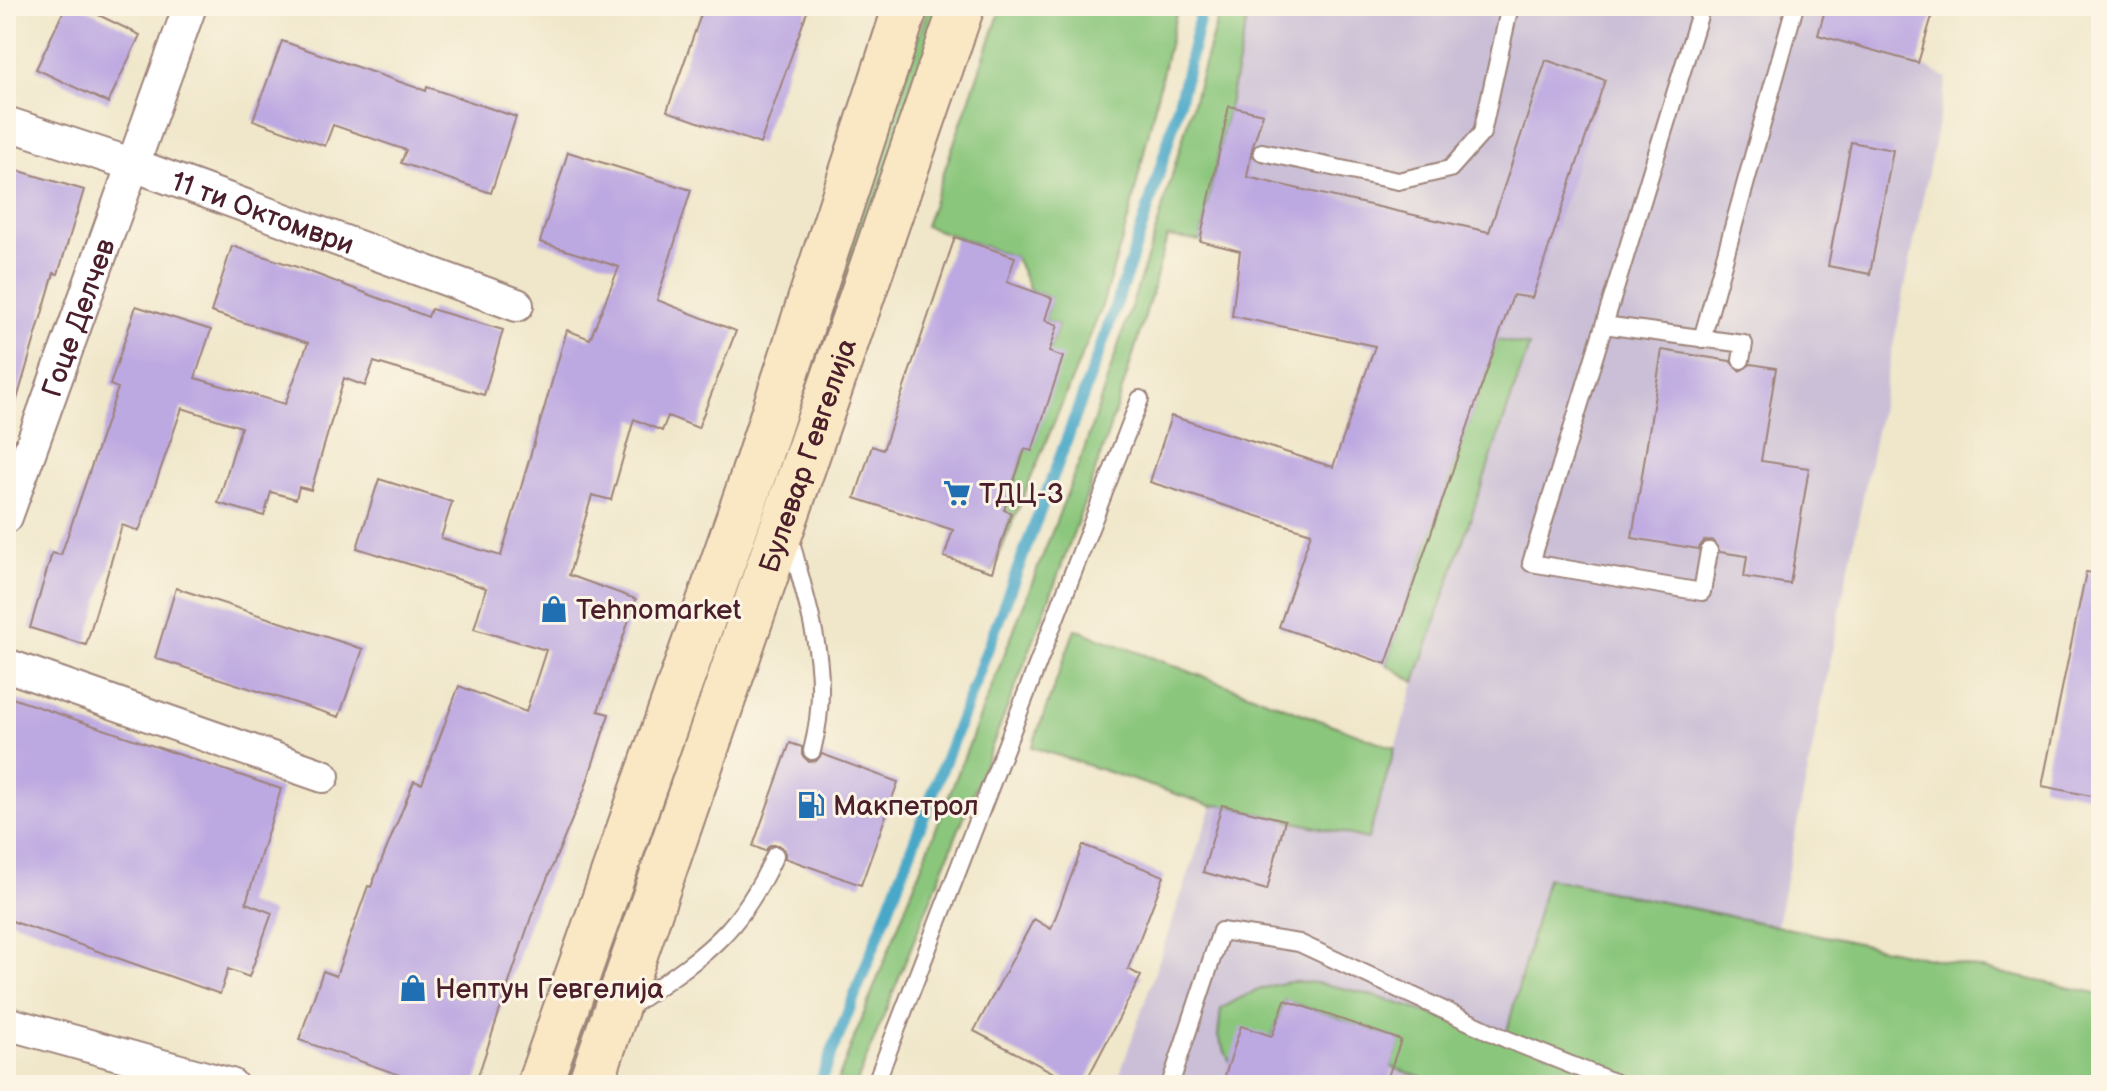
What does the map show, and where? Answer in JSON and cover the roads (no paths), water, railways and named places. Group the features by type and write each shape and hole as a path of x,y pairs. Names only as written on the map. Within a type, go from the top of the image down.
{"main road":[{"name":"Булевар Гевгелија","path":"539,1085 748,491 906,6"},
{"name":"Булевар Гевгелија","path":"590,1085 962,6"}],"street":[{"name":"Гоце Делчев","path":"6,517 190,6"},
{"name":"11 ти Октомври","path":"6,123 131,164 517,305"},
{"path":"6,665 323,776"},
{"path":"6,1023 231,1085"}],"lane":[{"path":"1262,152 1398,181 1450,169 1482,133 1510,6"},
{"path":"1702,6 1531,563 1702,592 1709,551"},
{"path":"1702,339 1795,6"},
{"path":"1604,325 1744,344 1741,360"},
{"path":"875,1085 1140,399"},
{"path":"785,516 823,670 822,713 812,751"},
{"path":"615,1016 707,952 736,924 757,894 775,855"},
{"path":"1170,1085 1221,931 1299,943 1506,1039 1621,1085"}],"waterway":[{"path":"819,1085 923,820 1124,283 1167,145 1202,6"}],"place":[{"name":"ТДЦ-3","path":"957,493"},
{"name":"Tehnomarket","path":"554,609"},
{"name":"Макпетрол","path":"811,805"},
{"name":"Нептун Гевгелија","path":"413,988"}]}
